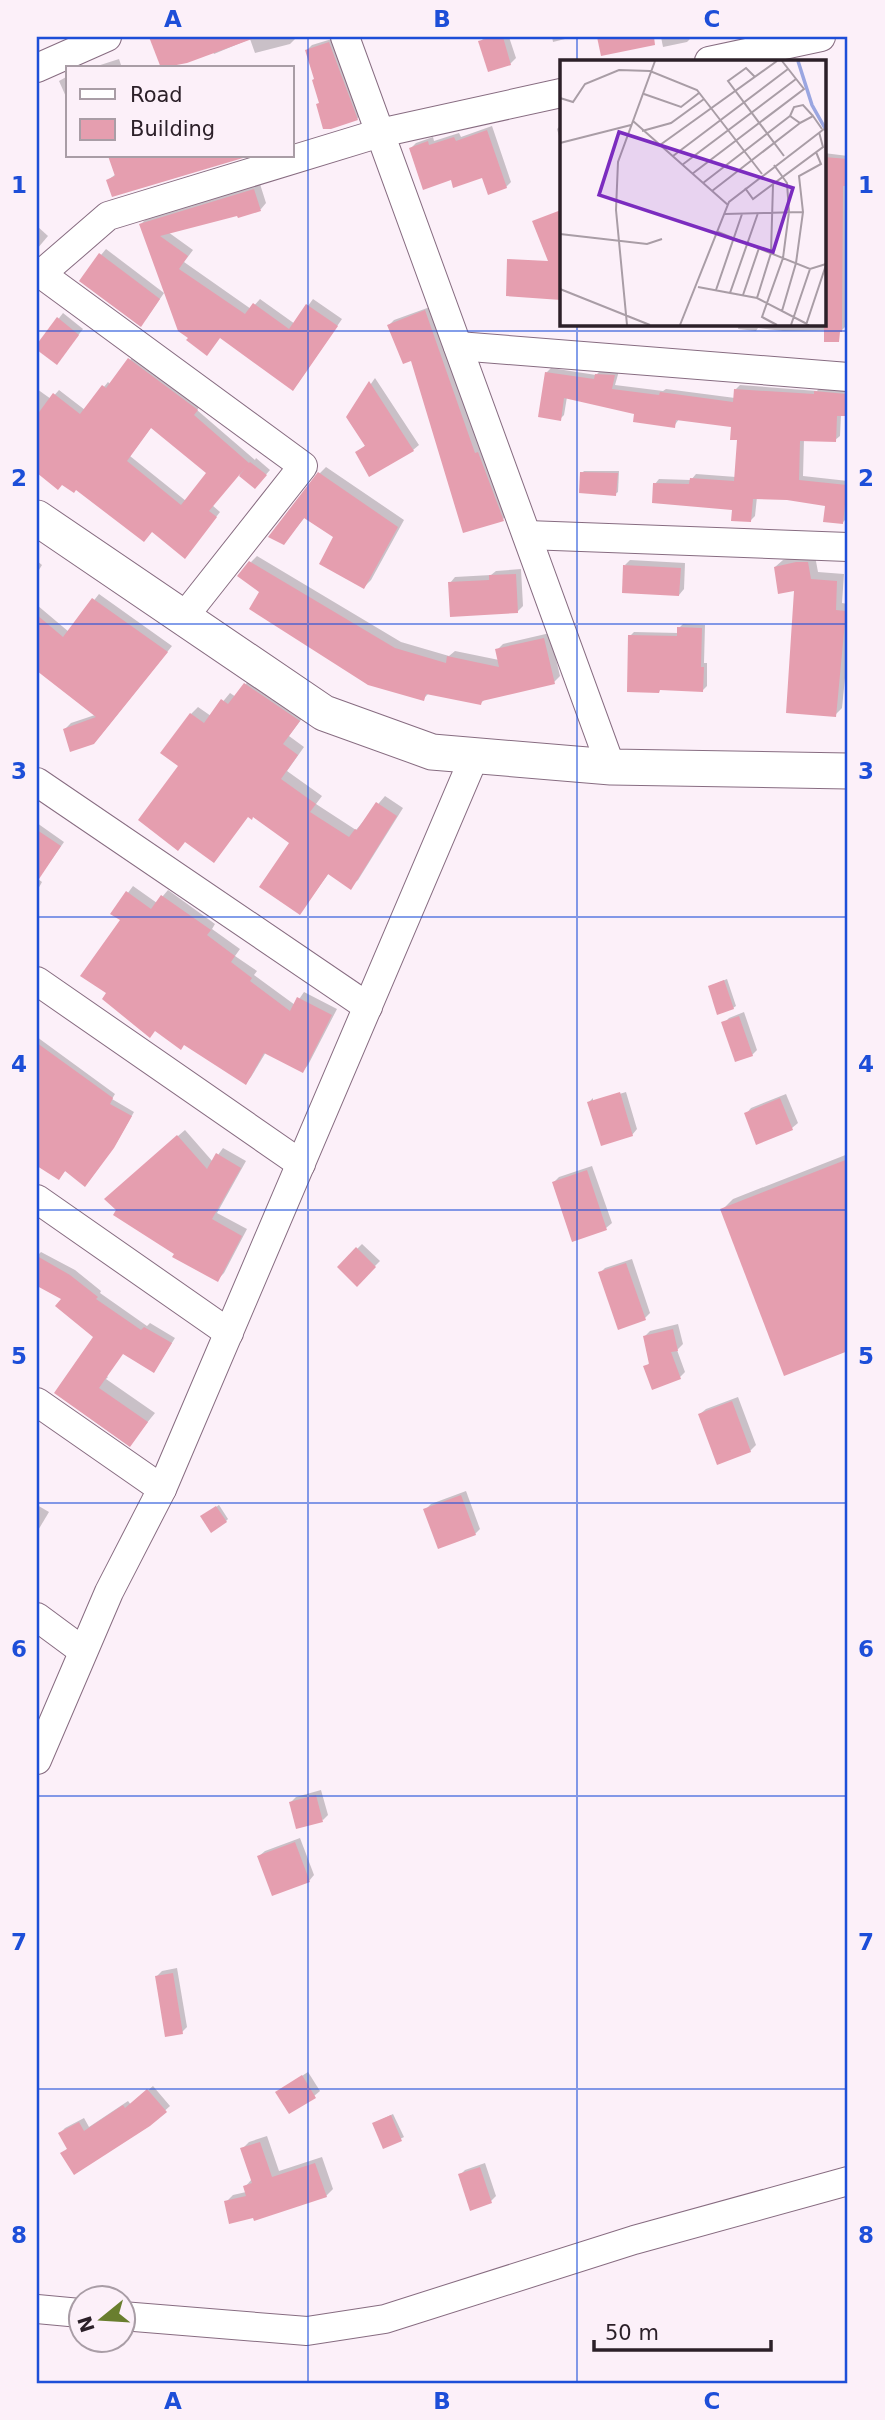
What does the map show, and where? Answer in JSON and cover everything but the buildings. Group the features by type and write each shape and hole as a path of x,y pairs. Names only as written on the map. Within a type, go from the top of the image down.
{"main road":[{"path":"37,518 324,713 432,752 611,767 848,771"}],"street":[{"path":"37,68 107,37"},
{"path":"345,37 611,767"},
{"path":"714,60 821,37"},
{"path":"183,618 303,466 39,272 108,216 380,133 560,93"},
{"path":"458,346 848,377"},
{"path":"527,535 848,547"},
{"path":"37,1760 109,1592 162,1489 475,755"},
{"path":"37,782 368,1007"},
{"path":"37,981 301,1164"},
{"path":"37,1199 229,1333"},
{"path":"37,1402 162,1489"},
{"path":"37,1617 83,1651"},
{"path":"136,2317 307,2331 385,2319 634,2240 848,2181"},
{"path":"37,2309 66,2312"}]}
